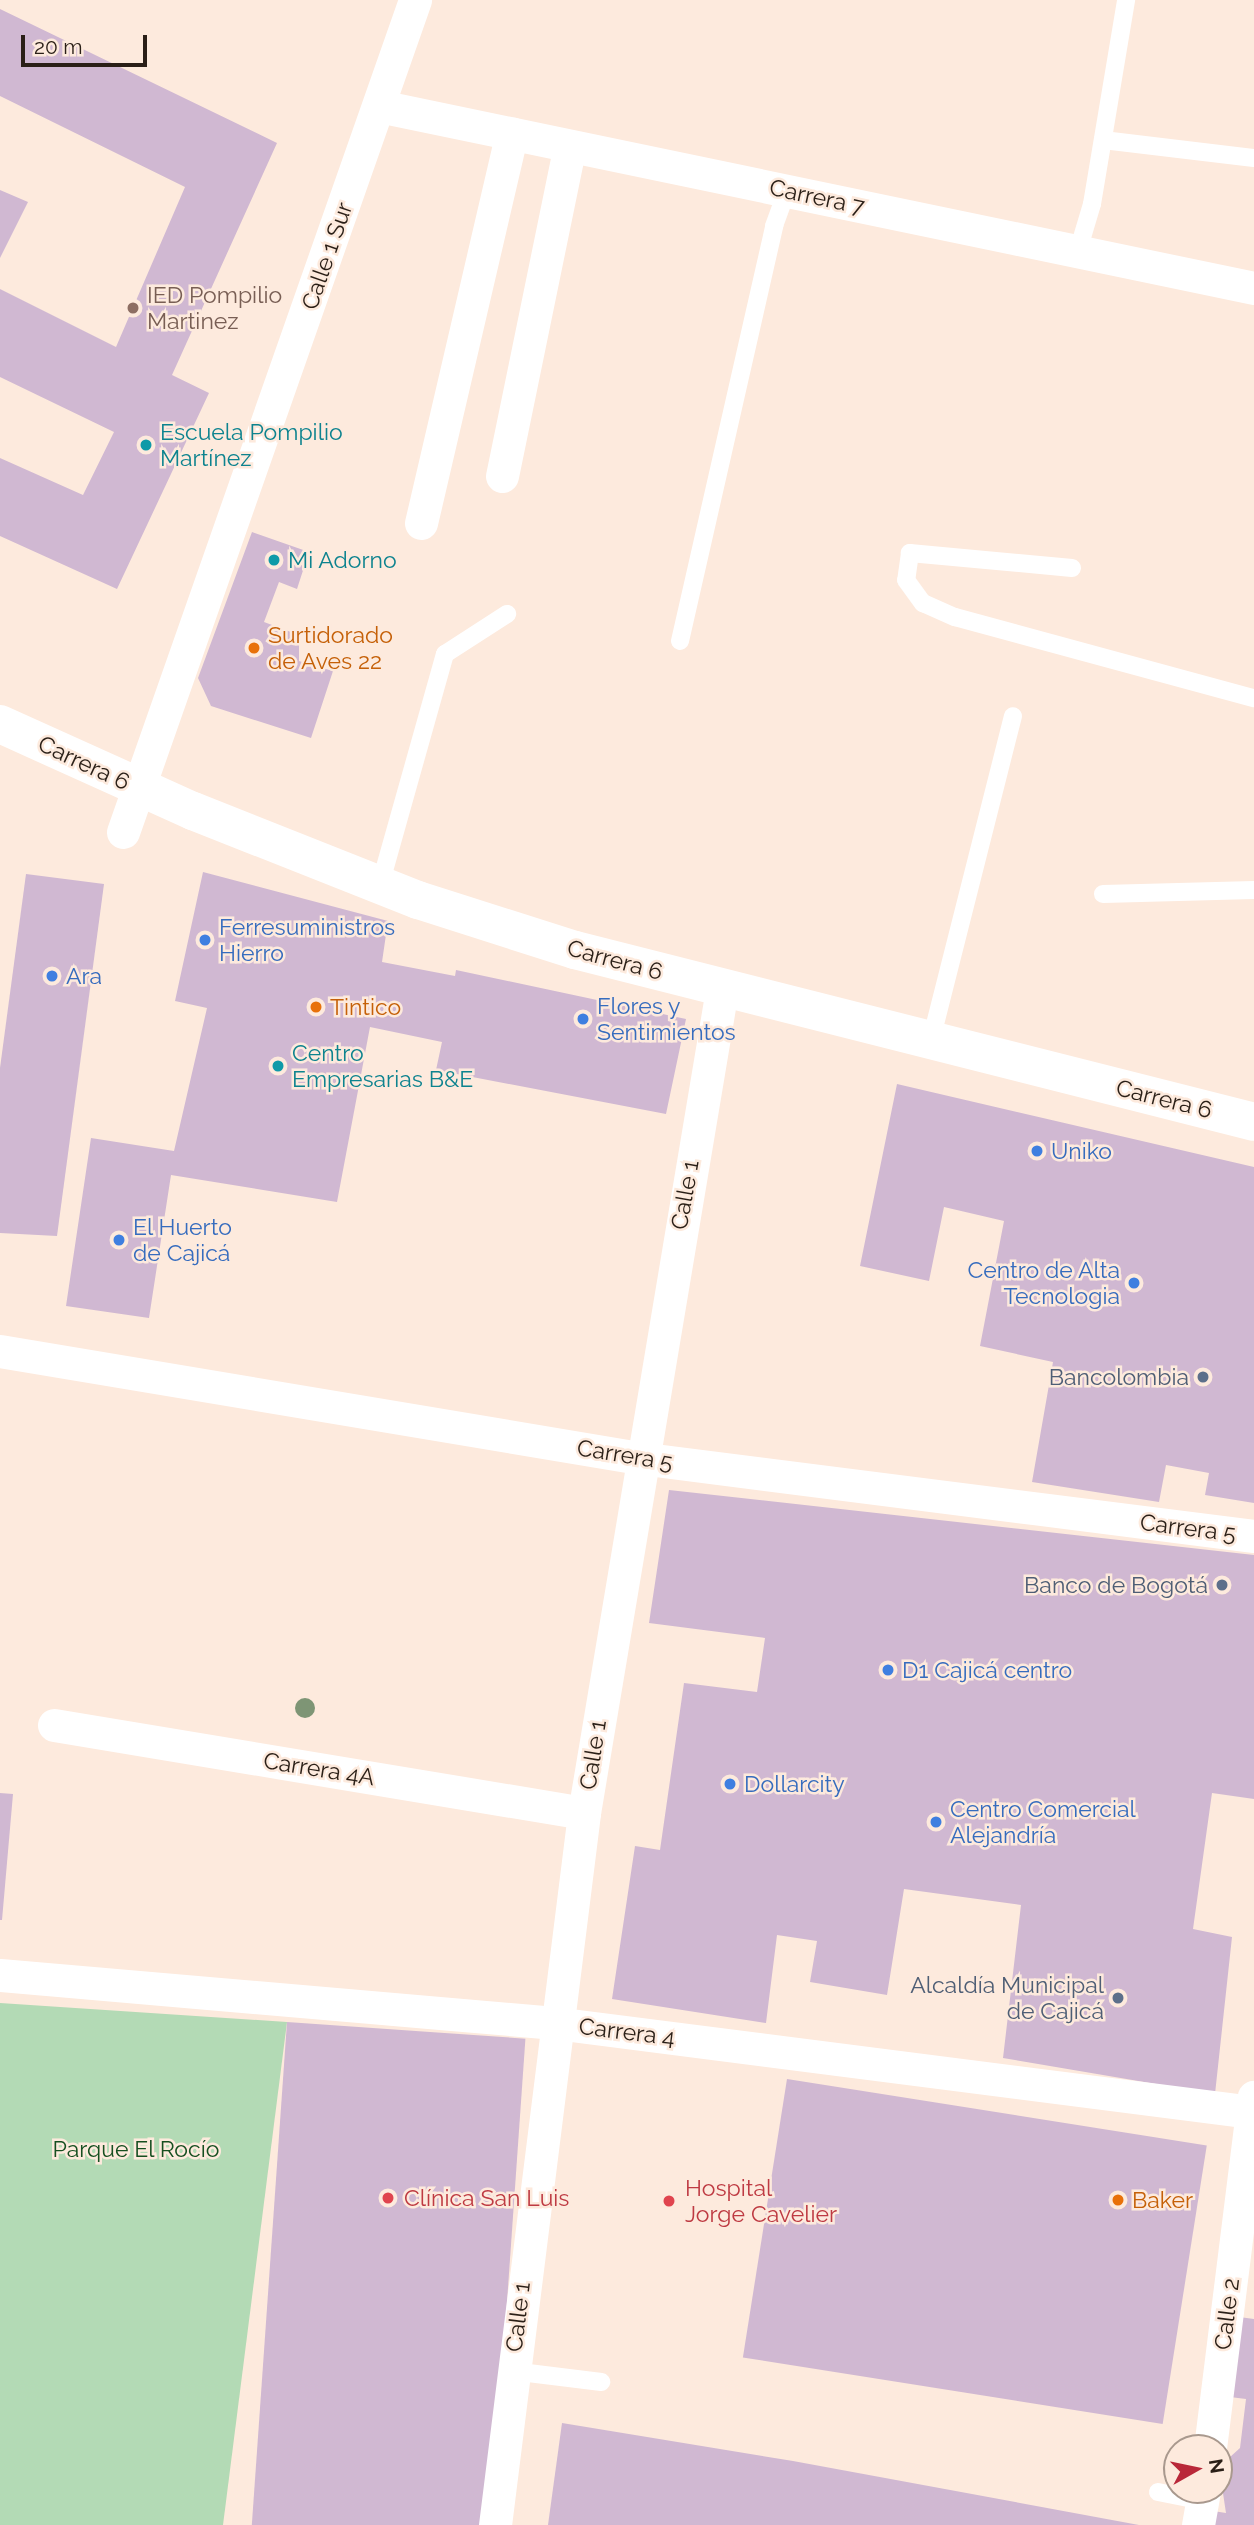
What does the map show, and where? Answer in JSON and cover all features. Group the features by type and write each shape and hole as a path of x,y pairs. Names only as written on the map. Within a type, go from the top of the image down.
{"main road":[{"name":"Carrera 6","path":"0,724 139,788 380,885 575,950 1254,1122"}],"street":[{"name":"Calle 1 Sur","path":"123,832 415,0"},
{"name":"Carrera 7","path":"379,106 1254,288"},
{"path":"421,523 512,133"},
{"path":"502,477 570,146"},
{"name":"Calle 1","path":"495,2525 555,2023 584,1813 639,1458 722,989"},
{"name":"Carrera 5","path":"0,1351 639,1458 1254,1536"},
{"name":"Carrera 4A","path":"54,1725 584,1813"},
{"name":"Carrera 4","path":"0,1975 555,2023 1253,2105"},
{"name":"Calle 2","path":"1212,2434 1253,2105"}],"lane":[{"path":"1078,251 1102,140 1126,0"},
{"path":"1102,140 1254,158"},
{"path":"680,641 774,226 787,191"},
{"path":"1072,568 910,553 906,580 923,603 955,617 1254,698"},
{"path":"380,885 445,654 507,614"},
{"path":"931,1040 1013,716"},
{"path":"1103,894 1254,890"},
{"path":"512,2371 601,2382"},
{"path":"1158,2492 1202,2505"}],"green space":[{"name":"Parque El Rocío","path":"0,2003 287,2022 223,2525 0,2525"}],"building":[{"path":"0,9 277,143 172,375 209,393 117,589 0,536 0,458 83,495 114,432 0,377 0,289 116,347 185,187 0,96"},
{"path":"0,190 28,202 0,258"},
{"name":"Surtidorado de Aves 22","path":"252,532 309,552 297,589 279,582 264,622 299,635 299,661 333,671 311,738 211,706 198,678"},
{"path":"203,872 388,921 382,962 455,976 456,970 686,1019 666,1114 436,1070 442,1042 370,1027 337,1202 171,1175 149,1318 66,1306 91,1138 174,1151 207,1008 175,1001"},
{"name":"Ara","path":"26,874 104,884 57,1236 0,1233 0,1068"},
{"path":"897,1084 1254,1167 1254,1503 1205,1495 1209,1473 1166,1465 1159,1502 1032,1482 1053,1362 980,1346 1004,1221 944,1207 929,1281 860,1266"},
{"path":"669,1490 1254,1555 1254,1799 1212,1793 1193,1929 1232,1937 1215,2094 1003,2058 1021,1905 904,1889 887,1995 810,1982 817,1941 777,1935 766,2023 612,1999 635,1846 660,1850 684,1683 757,1692 765,1638 649,1623"},
{"path":"0,1793 13,1794 2,1920 0,1920"},
{"path":"287,2022 525,2039 491,2525 252,2525"},
{"path":"787,2079 1207,2145 1163,2424 743,2358"},
{"path":"1232,2316 1254,2319 1254,2525 1211,2525 1213,2511 1226,2513 1225,2504 1233,2504 1233,2454 1240,2448 1246,2399 1222,2396"},
{"path":"562,2423 793,2461 1139,2525 548,2525"}],"place":[{"name":"IED Pompilio Martinez","path":"133,308"},
{"name":"Escuela Pompilio Martínez","path":"146,445"},
{"name":"Mi Adorno","path":"274,560"},
{"name":"Surtidorado de Aves 22","path":"254,648"},
{"name":"Ferresuministros Hierro","path":"205,940"},
{"name":"Ara","path":"52,976"},
{"name":"Tintico","path":"316,1007"},
{"name":"Flores y Sentimientos","path":"583,1019"},
{"name":"Centro Empresarias B&E","path":"278,1066"},
{"name":"Uniko","path":"1037,1151"},
{"name":"El Huerto de Cajicá","path":"119,1240"},
{"name":"Centro de Alta Tecnologia","path":"1134,1283"},
{"name":"Bancolombia","path":"1203,1377"},
{"name":"Banco de Bogotá","path":"1222,1585"},
{"name":"D1 Cajicá centro","path":"888,1670"},
{"name":"Dollarcity","path":"730,1784"},
{"name":"Centro Comercial Alejandría","path":"936,1822"},
{"name":"Alcaldía Municipal de Cajicá","path":"1118,1998"},
{"name":"Clínica San Luis","path":"388,2198"},
{"name":"Baker","path":"1118,2200"},
{"name":"Hospital Jorge Cavelier","path":"669,2201"}]}
